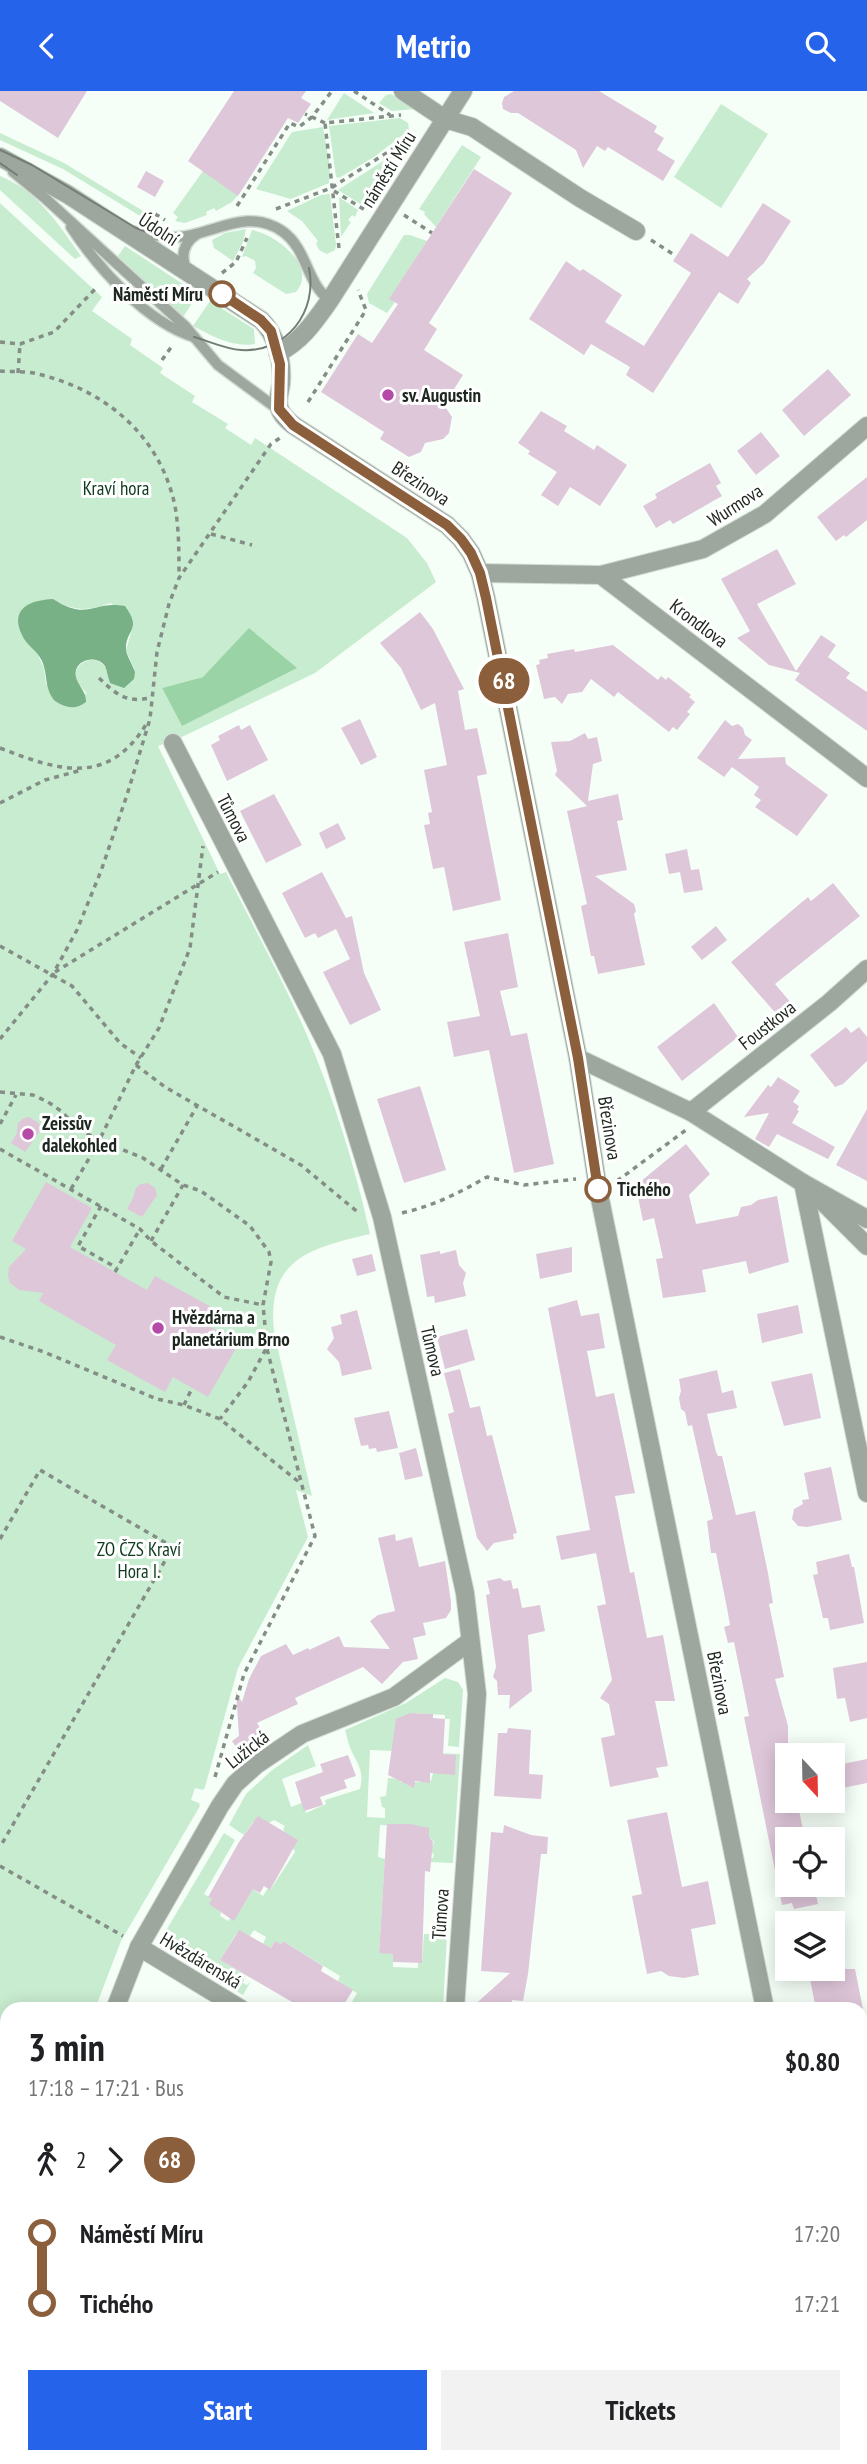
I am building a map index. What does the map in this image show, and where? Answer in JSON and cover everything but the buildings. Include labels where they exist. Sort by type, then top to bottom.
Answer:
[{"type":"street","points":[[403,91],[445,119],[472,127],[580,198],[636,231]]},
{"type":"street","name":"náměstí Míru","points":[[278,353],[298,341],[330,300],[463,91]]},
{"type":"street","name":"Údolní","points":[[0,159],[67,194],[261,320],[271,331],[278,353]]},
{"type":"street","points":[[278,353],[281,376],[279,409],[289,430]]},
{"type":"street","name":"Wurmova","points":[[601,575],[703,549],[765,514],[867,426]]},
{"type":"street","name":"Březinova","points":[[289,430],[447,525],[466,546],[480,573],[496,641],[578,1058],[598,1189],[764,2002]]},
{"type":"street","points":[[480,573],[601,575]]},
{"type":"street","name":"Krondlova","points":[[601,575],[867,778]]},
{"type":"street","name":"Tůmova","points":[[173,743],[332,1054],[382,1217],[465,1593],[477,1694],[455,2002]]},
{"type":"street","name":"Foustkova","points":[[691,1112],[829,1003],[867,969]]},
{"type":"street","points":[[578,1058],[691,1112],[803,1183],[867,1219]]},
{"type":"street","points":[[803,1183],[867,1246]]},
{"type":"street","points":[[803,1183],[867,1493]]},
{"type":"street","name":"Lužická","points":[[118,2002],[139,1947],[235,1784],[256,1765],[302,1734],[394,1697],[469,1641]]},
{"type":"street","name":"Hvězdárenská","points":[[139,1947],[229,2002]]},
{"type":"lane","points":[[0,159],[63,216],[101,268],[156,318],[194,337],[218,365],[279,409]]},
{"type":"lane","points":[[121,229],[170,237],[200,233],[240,220],[260,222],[277,228],[298,247],[320,290],[330,300]]},
{"type":"lane","points":[[188,272],[183,262],[184,250],[189,239],[200,233]]},
{"type":"path","points":[[236,207],[290,123],[299,127],[312,117],[332,91]]},
{"type":"path","points":[[354,91],[390,115]]},
{"type":"path","points":[[304,114],[325,123],[404,115]]},
{"type":"path","points":[[325,123],[340,252]]},
{"type":"path","points":[[334,191],[365,210]]},
{"type":"path","points":[[404,215],[432,233]]},
{"type":"path","points":[[636,231],[676,257]]},
{"type":"path","points":[[308,403],[366,310],[358,288],[362,283]]},
{"type":"path","points":[[0,342],[20,344],[54,332],[98,286]]},
{"type":"path","points":[[18,373],[20,344]]},
{"type":"path","points":[[0,372],[36,374],[84,390],[124,417],[144,440],[160,465],[174,505],[179,543],[179,578]]},
{"type":"path","points":[[0,1039],[53,974],[77,930],[101,871],[150,719],[150,698],[157,652],[169,604],[179,578],[271,444],[289,430]]},
{"type":"path","points":[[211,534],[252,545]]},
{"type":"path","points":[[99,678],[115,693],[134,701],[150,698]]},
{"type":"path","points":[[0,803],[45,780],[104,765],[135,743],[150,719]]},
{"type":"path","points":[[0,748],[48,765],[84,769]]},
{"type":"path","points":[[71,1189],[136,1065],[159,1028],[190,948],[203,845]]},
{"type":"path","points":[[53,974],[233,863]]},
{"type":"path","points":[[0,946],[72,986],[120,1043],[141,1058]]},
{"type":"path","points":[[136,1065],[165,1087],[301,1165],[362,1216]]},
{"type":"path","points":[[0,1092],[33,1095],[48,1102],[80,1130],[143,1158],[183,1185],[201,1191],[250,1226],[269,1252],[271,1262],[263,1305],[267,1347],[315,1536],[243,1674],[215,1779],[220,1806]]},
{"type":"path","points":[[0,1124],[16,1095]]},
{"type":"path","points":[[161,1169],[197,1106]]},
{"type":"path","points":[[617,1181],[688,1128],[691,1112]]},
{"type":"path","points":[[0,1149],[139,1229],[224,1297],[263,1305]]},
{"type":"path","points":[[382,1217],[421,1209],[453,1197],[487,1177],[524,1185],[576,1179]]},
{"type":"path","points":[[151,1241],[183,1185]]},
{"type":"path","points":[[101,1206],[78,1246],[116,1270],[139,1229]]},
{"type":"path","points":[[0,1337],[44,1352],[157,1399],[184,1405],[220,1419],[301,1483]]},
{"type":"path","points":[[220,1419],[248,1382],[267,1347]]},
{"type":"path","points":[[184,1405],[192,1388]]},
{"type":"path","points":[[0,1539],[40,1470],[173,1547],[0,1847]]},
{"type":"path","points":[[0,1866],[124,1936]]},
{"type":"green space","points":[[344,93],[374,113],[327,120]]},
{"type":"green space","points":[[391,94],[415,109],[392,111],[379,103],[386,95]]},
{"type":"green space","points":[[721,104],[768,134],[721,208],[674,177]]},
{"type":"green space","points":[[400,118],[408,123],[409,130],[374,157],[339,178],[336,177],[329,126]]},
{"type":"green space","points":[[323,127],[330,167],[329,183],[291,199],[256,189],[292,132]]},
{"type":"green space","points":[[0,133],[64,163],[153,217],[150,222],[63,169],[0,140]]},
{"type":"green space","points":[[462,145],[481,157],[436,227],[425,212],[419,209]]},
{"type":"green space","points":[[394,154],[368,194],[365,193],[362,205],[338,190]]},
{"type":"green space","points":[[203,171],[238,195],[232,202],[216,211],[214,208],[206,212],[207,215],[185,223],[175,221],[178,217],[173,213]]},
{"type":"green space","points":[[0,176],[36,199],[81,256],[75,259],[0,190]]},
{"type":"green space","points":[[330,194],[336,245],[335,250],[327,254],[319,250],[316,243],[318,241],[302,221],[287,211],[321,195]]},
{"type":"green space","points":[[339,197],[358,210],[355,217],[352,215],[348,220],[351,222],[341,237]]},
{"type":"green space","name":"Kraví hora","points":[[0,203],[102,297],[92,311],[132,339],[130,345],[163,368],[160,373],[195,396],[192,402],[228,424],[225,428],[251,445],[255,438],[407,538],[427,563],[436,582],[315,673],[158,746],[220,874],[226,872],[307,1035],[343,1133],[370,1234],[312,1252],[285,1272],[277,1287],[273,1307],[274,1332],[312,1496],[296,1490],[308,1537],[238,1668],[205,1787],[203,1790],[195,1788],[191,1800],[200,1806],[121,1941],[98,2002],[0,2002]],"holes":[[[53,599],[81,609],[111,603],[133,626],[126,650],[135,671],[110,683],[105,667],[96,660],[90,660],[80,664],[76,674],[78,682],[87,694],[46,684],[44,668],[36,651]],[[203,677],[182,726],[162,688]]]},
{"type":"green space","points":[[246,229],[243,242],[233,261],[214,248],[212,240],[225,233]]},
{"type":"green space","points":[[252,230],[273,238],[292,253],[302,273],[296,292],[286,294],[253,273],[256,268],[255,261],[246,256],[242,257]]},
{"type":"green space","points":[[404,235],[427,241],[390,299],[395,302],[387,313],[369,303],[367,294]]},
{"type":"green space","points":[[125,246],[198,294],[183,317],[118,256]]},
{"type":"green space","points":[[210,301],[254,329],[255,344],[231,343],[193,326]]},
{"type":"green space","points":[[445,1678],[458,1682],[463,1690],[459,1747],[448,1746],[450,1719],[445,1719],[445,1715],[413,1713],[397,1719],[393,1751],[370,1750],[367,1817],[385,1818],[385,1808],[382,1807],[380,1797],[386,1796],[388,1778],[400,1779],[400,1782],[430,1782],[434,1768],[431,1753],[460,1754],[453,1863],[428,1862],[428,1858],[433,1858],[434,1854],[430,1853],[434,1842],[429,1837],[429,1829],[380,1825],[378,1857],[385,1859],[379,1952],[393,1954],[393,1967],[418,1968],[418,1963],[422,1963],[424,1934],[447,1935],[443,2002],[352,2002],[357,1993],[338,1981],[340,1976],[283,1941],[281,1944],[275,1941],[271,1948],[263,1944],[266,1937],[254,1930],[250,1936],[236,1934],[220,1960],[245,1975],[243,1983],[247,1985],[251,1981],[243,1995],[158,1944],[224,1833],[235,1840],[204,1894],[212,1899],[221,1913],[220,1916],[228,1921],[230,1918],[234,1920],[253,1889],[263,1896],[268,1888],[271,1889],[295,1852],[283,1829],[285,1826],[274,1820],[269,1823],[253,1822],[244,1835],[229,1825],[246,1794],[271,1771],[308,1745],[316,1766],[282,1779],[291,1807],[302,1803],[306,1813],[326,1804],[325,1800],[360,1789],[360,1769],[345,1730],[406,1703]]},
{"type":"shaded area","points":[[53,599],[65,606],[83,610],[125,606],[133,620],[126,650],[135,672],[134,679],[124,688],[110,683],[102,663],[89,660],[81,663],[76,670],[86,702],[71,707],[55,701],[49,692],[42,661],[24,639],[18,618],[24,607],[37,601]]},
{"type":"shaded area","points":[[249,628],[297,668],[182,726],[162,688],[203,677]]},
{"type":"tram line","points":[[0,150],[32,165],[136,228],[155,235]]},
{"type":"tram line","points":[[0,163],[17,175]]},
{"type":"tram line","points":[[194,337],[241,350],[272,345],[285,337],[304,314],[311,284],[309,268]]},
{"type":"bus line","name":"68","points":[[222,294],[261,320],[271,331],[280,364],[281,386],[278,400],[282,415],[293,425],[447,525],[471,553],[480,573],[496,641],[578,1058],[598,1189]]},
{"type":"place","name":"Náměstí Míru","points":[[222,294]]},
{"type":"place","name":"sv. Augustin","points":[[388,395]]},
{"type":"place","name":"Zeissův dalekohled","points":[[28,1134]]},
{"type":"place","name":"Tichého","points":[[598,1189]]},
{"type":"place","name":"Hvězdárna a planetárium Brno","points":[[158,1328]]},
{"type":"park label","name":"ZO ČZS Kraví Hora I.","points":[[139,1560]]}]
